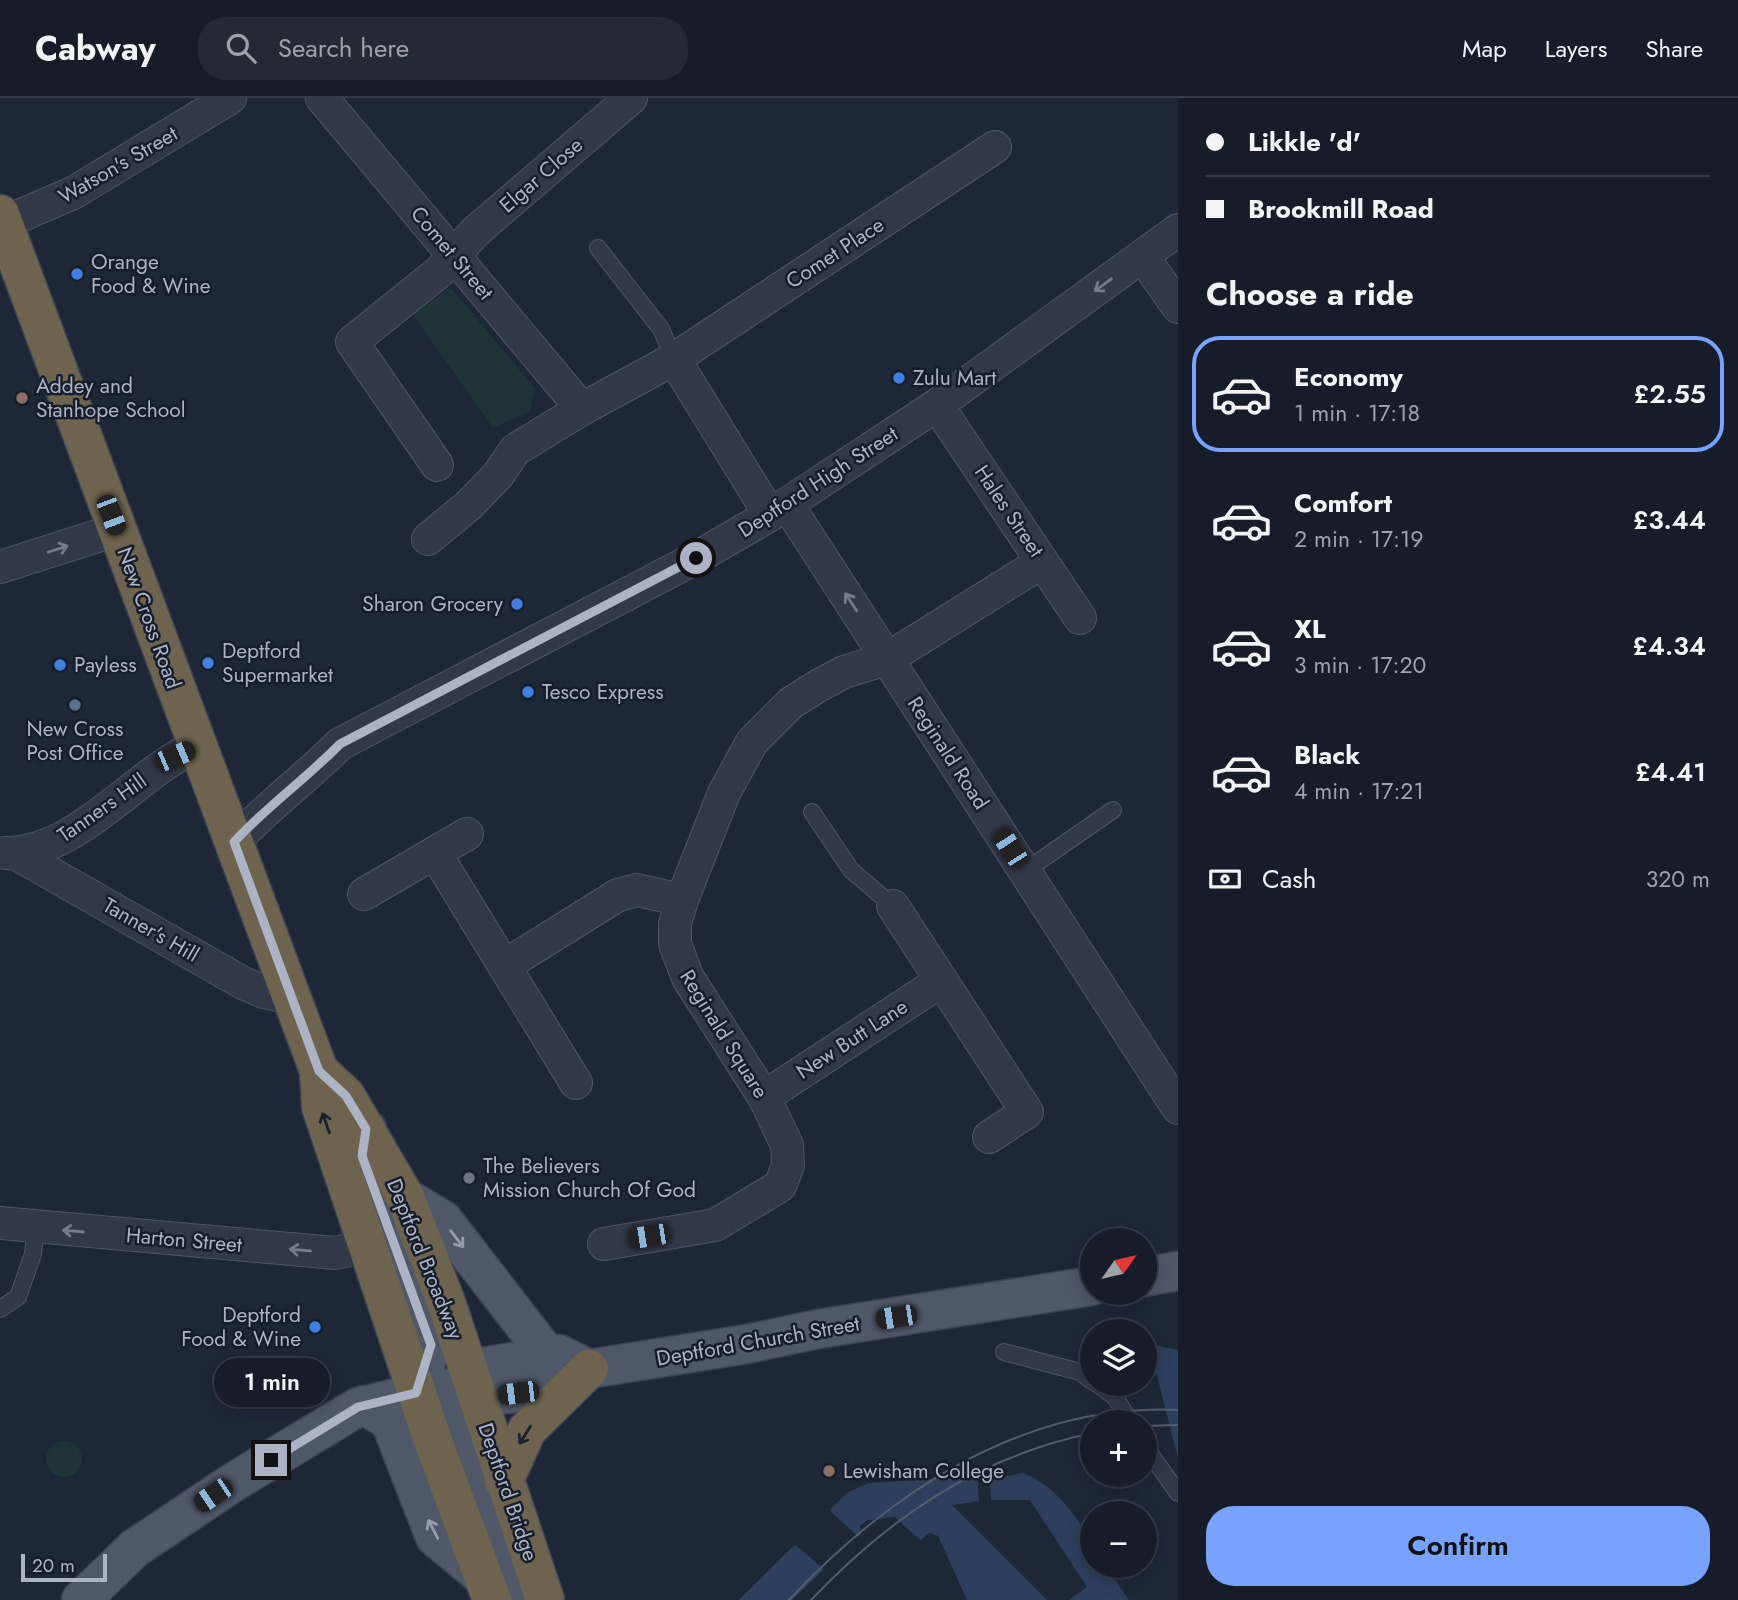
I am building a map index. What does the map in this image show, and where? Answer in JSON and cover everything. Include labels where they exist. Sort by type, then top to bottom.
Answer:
[{"type":"highway","name":"New Cross Road","points":[[2,219],[197,746]]},
{"type":"highway","name":"Deptford Broadway","points":[[197,746],[319,1071],[321,1107],[416,1393]]},
{"type":"highway","name":"Deptford Broadway","points":[[319,1071],[346,1096],[405,1197],[446,1303],[472,1385]]},
{"type":"highway","points":[[503,1481],[527,1430],[589,1369]]},
{"type":"highway","name":"Deptford Bridge","points":[[472,1385],[545,1600]]},
{"type":"highway","points":[[416,1393],[487,1588]]},
{"type":"main road","points":[[366,1129],[362,1156],[431,1345],[416,1393]]},
{"type":"main road","points":[[405,1197],[443,1220],[548,1356]]},
{"type":"main road","points":[[1157,1275],[1178,1271]]},
{"type":"main road","name":"Deptford Church Street","points":[[472,1385],[497,1395],[555,1387],[589,1369],[747,1344],[818,1329],[1080,1288]]},
{"type":"main road","points":[[514,1600],[453,1418],[472,1385],[489,1366],[559,1354],[589,1369]]},
{"type":"main road","points":[[81,1600],[136,1548],[159,1532],[232,1483],[364,1405],[416,1393],[472,1385]]},
{"type":"main road","points":[[364,1405],[390,1422],[435,1537],[487,1588]]},
{"type":"street","name":"Comet Street","points":[[322,98],[582,409]]},
{"type":"street","name":"Elgar Close","points":[[437,464],[352,342],[439,272],[475,232],[631,98]]},
{"type":"street","name":"Watson's Street","points":[[2,219],[73,193],[218,101]]},
{"type":"street","name":"Comet Place","points":[[674,359],[995,147]]},
{"type":"street","name":"Deptford High Street","points":[[234,842],[268,806],[315,769],[340,744],[696,558],[779,509],[937,405],[1178,230]]},
{"type":"street","points":[[1143,257],[1178,307]]},
{"type":"street","points":[[428,538],[470,505],[498,475],[515,450],[582,409],[674,359],[779,509]]},
{"type":"street","name":"Hales Street","points":[[937,405],[1080,618]]},
{"type":"street","name":"Reginald Road","points":[[779,509],[887,659],[1178,1108]]},
{"type":"street","points":[[0,567],[116,530]]},
{"type":"street","name":"Reginald Square","points":[[604,1244],[715,1225],[780,1186],[788,1165],[787,1145],[764,1097],[680,962],[675,924],[724,793],[752,742],[792,703],[818,686],[844,672],[887,659],[1042,562]]},
{"type":"street","name":"Tanners Hill","points":[[7,853],[50,845],[175,756],[197,746]]},
{"type":"street","points":[[364,894],[467,834]]},
{"type":"street","name":"Tanner's Hill","points":[[7,853],[243,983],[264,992],[291,998]]},
{"type":"street","points":[[435,853],[576,1083]]},
{"type":"street","points":[[504,966],[618,895],[637,890],[682,900]]},
{"type":"street","points":[[893,906],[1027,1112],[989,1137]]},
{"type":"street","name":"New Butt Lane","points":[[764,1097],[941,981]]},
{"type":"street","name":"Harton Street","points":[[0,1223],[335,1253],[367,1246]]},
{"type":"lane","points":[[598,248],[660,329],[674,359]]},
{"type":"lane","points":[[1025,871],[1114,810]]},
{"type":"lane","points":[[812,812],[850,870],[893,906]]},
{"type":"lane","points":[[0,1309],[18,1297],[33,1254],[36,1228]]},
{"type":"lane","points":[[1004,1352],[1080,1372]]},
{"type":"lane","points":[[1157,1463],[1178,1493]]},
{"type":"green space","points":[[448,289],[452,289],[535,388],[530,411],[493,428],[413,315]]},
{"type":"green space","points":[[64,1441],[77,1446],[82,1459],[77,1472],[64,1477],[51,1472],[46,1459],[51,1446]]},
{"type":"water","points":[[1157,1346],[1178,1350],[1178,1458],[1157,1375]]},
{"type":"water","points":[[1022,1473],[1033,1477],[1063,1501],[1080,1524],[1080,1576],[1030,1500],[991,1500],[990,1480]]},
{"type":"water","points":[[977,1476],[979,1501],[952,1505],[1047,1600],[967,1600],[938,1536],[930,1533],[920,1540],[895,1517],[868,1520],[860,1526],[861,1534],[792,1600],[739,1600],[848,1492],[869,1483]]},
{"type":"water","points":[[1081,1578],[1114,1578],[1129,1600],[1069,1600],[1087,1587]]},
{"type":"pier","points":[[828,1509],[861,1539],[825,1571],[795,1544]]},
{"type":"tram line","points":[[789,1600],[871,1524],[916,1491],[964,1462],[1014,1439],[1066,1422],[1121,1412],[1178,1410]]},
{"type":"tram line","points":[[1157,1426],[1178,1425]]},
{"type":"tram line","points":[[811,1600],[872,1542],[938,1494],[1011,1458],[1080,1436]]},
{"type":"place","name":"Orange Food & Wine","points":[[77,274]]},
{"type":"place","name":"Zulu Mart","points":[[899,378]]},
{"type":"place","name":"Addey and Stanhope School","points":[[22,398]]},
{"type":"place","name":"Sharon Grocery","points":[[517,604]]},
{"type":"place","name":"Deptford Supermarket","points":[[208,663]]},
{"type":"place","name":"Payless","points":[[60,665]]},
{"type":"place","name":"Tesco Express","points":[[528,692]]},
{"type":"place","name":"New Cross Post Office","points":[[75,705]]},
{"type":"place","name":"The Believers Mission Church Of God","points":[[469,1178]]},
{"type":"place","name":"Deptford Food & Wine","points":[[315,1327]]},
{"type":"place","name":"Lewisham College","points":[[829,1471]]},
{"type":"route","points":[[271,1460],[358,1407],[416,1393],[431,1345],[409,1277],[362,1156],[366,1129],[346,1096],[319,1071],[234,842],[268,806],[315,769],[340,744],[696,558]]}]
